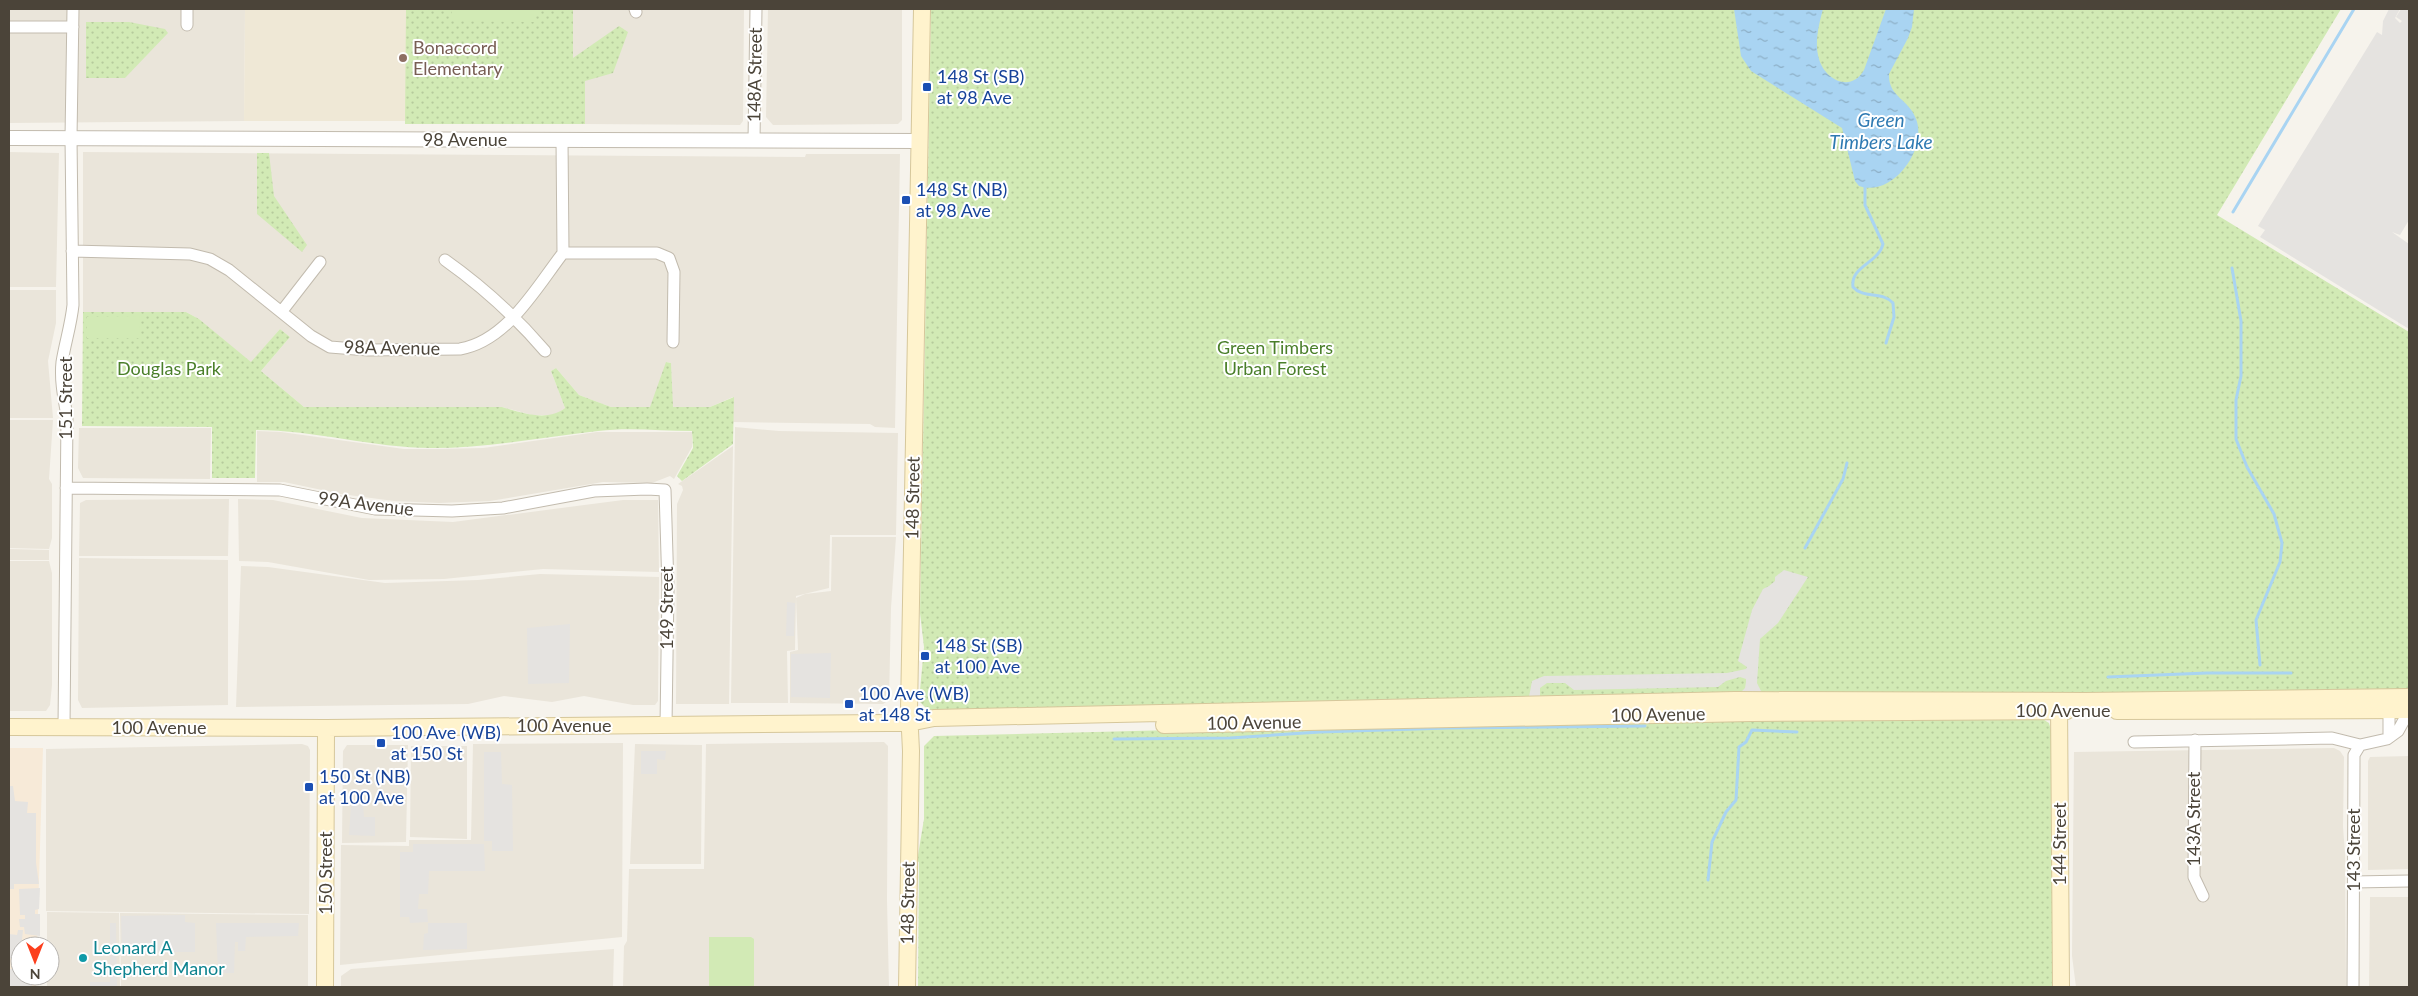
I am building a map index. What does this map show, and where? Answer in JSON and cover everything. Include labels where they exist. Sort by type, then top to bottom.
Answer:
[{"type":"main road","name":"148 Street","points":[[907,987],[911,754],[909,723],[922,9]]},
{"type":"main road","name":"100 Avenue","points":[[2059,706],[2389,710],[2408,704]]},
{"type":"main road","name":"100 Avenue","points":[[9,727],[326,728],[909,723],[934,729],[2059,706],[2408,704]]},
{"type":"main road","name":"144 Street","points":[[2059,706],[2061,987]]},
{"type":"main road","name":"150 Street","points":[[325,987],[326,728]]},
{"type":"street","name":"151 Street","points":[[64,727],[67,416],[63,394],[62,365],[71,325],[73,9]]},
{"type":"street","points":[[187,9],[187,25]]},
{"type":"street","name":"148A Street","points":[[754,140],[756,9]]},
{"type":"street","points":[[9,27],[73,27]]},
{"type":"street","name":"98 Avenue","points":[[9,138],[920,141]]},
{"type":"street","points":[[562,140],[563,253],[657,253],[664,254],[669,258],[674,272],[673,342]]},
{"type":"street","name":"98A Avenue","points":[[72,251],[177,253],[210,260],[229,270],[311,336],[330,347],[368,350],[460,349],[473,347],[486,340],[514,316],[563,253]]},
{"type":"street","points":[[445,260],[475,281],[514,316],[545,351]]},
{"type":"street","points":[[282,312],[320,262]]},
{"type":"street","name":"99A Avenue","points":[[66,488],[280,490],[375,509],[452,511],[503,508],[594,491],[647,488],[665,490]]},
{"type":"street","name":"149 Street","points":[[665,490],[668,588],[666,725]]},
{"type":"street","points":[[2134,742],[2332,738],[2360,745],[2374,743],[2398,731],[2408,704]]},
{"type":"street","points":[[2389,710],[2389,737]]},
{"type":"street","name":"143A Street","points":[[2195,740],[2194,877],[2203,896]]},
{"type":"street","name":"143 Street","points":[[2353,987],[2354,755],[2360,745]]},
{"type":"street","points":[[2354,882],[2409,881]]},
{"type":"shaded area","points":[[9,9],[245,9],[244,121],[9,123]]},
{"type":"shaded area","name":"Bonaccord Elementary","points":[[245,9],[562,9],[562,121],[244,121]]},
{"type":"shaded area","points":[[573,9],[744,9],[743,121],[740,125],[585,124],[585,81],[573,58]]},
{"type":"shaded area","points":[[768,9],[902,9],[902,120],[898,124],[773,125],[766,117]]},
{"type":"shaded area","points":[[2389,9],[2400,9],[2395,18],[2400,23],[2402,21],[2396,17],[2401,9],[2409,9],[2409,220],[2400,235],[2392,232],[2409,244],[2409,329],[2260,237],[2265,230],[2258,226],[2377,32],[2382,35],[2383,21]]},
{"type":"shaded area","points":[[9,152],[59,153],[56,287],[9,287]]},
{"type":"shaded area","points":[[83,152],[805,157],[806,154],[900,154],[895,428],[875,427],[870,424],[733,422],[733,397],[710,407],[672,407],[671,363],[667,362],[651,407],[611,407],[579,395],[556,368],[551,371],[565,408],[556,415],[532,415],[502,407],[304,407],[261,371],[290,337],[280,329],[251,363],[199,319],[186,312],[83,312]]},
{"type":"shaded area","points":[[9,290],[56,290],[56,323],[48,361],[53,418],[9,418]]},
{"type":"shaded area","points":[[9,420],[53,420],[49,479],[52,484],[52,538],[49,549],[9,548]]},
{"type":"shaded area","points":[[735,427],[779,431],[898,433],[896,535],[830,535],[829,588],[796,596],[795,650],[787,651],[788,703],[731,703]]},
{"type":"shaded area","points":[[79,428],[211,428],[210,479],[83,478],[78,468]]},
{"type":"shaded area","points":[[257,431],[281,432],[404,449],[483,448],[597,432],[692,432],[692,447],[674,479],[670,476],[652,483],[603,482],[490,501],[439,503],[394,501],[341,494],[284,482],[257,482]]},
{"type":"shaded area","points":[[733,446],[729,704],[676,704],[677,504],[683,490],[682,486],[678,484]]},
{"type":"shaded area","points":[[229,499],[228,556],[79,556],[80,503],[86,500]]},
{"type":"shaded area","points":[[238,499],[273,500],[362,518],[453,522],[623,500],[658,500],[659,572],[543,569],[444,579],[369,580],[268,562],[239,561]]},
{"type":"shaded area","points":[[832,537],[896,537],[891,608],[889,700],[883,704],[790,703],[790,652],[798,650],[796,598],[805,594],[831,591]]},
{"type":"shaded area","points":[[9,549],[49,550],[49,560],[9,560]]},
{"type":"shaded area","points":[[79,558],[228,560],[228,705],[82,708],[78,700]]},
{"type":"shaded area","points":[[9,561],[49,561],[52,573],[52,685],[50,705],[46,711],[9,711]]},
{"type":"shaded area","points":[[241,566],[268,567],[385,583],[478,580],[540,574],[659,577],[658,701],[655,705],[633,705],[584,696],[552,702],[504,696],[468,704],[236,707]]},
{"type":"shaded area","points":[[1784,570],[1808,577],[1778,623],[1760,639],[1757,683],[1762,693],[1738,695],[1745,688],[1746,682],[1746,679],[1740,677],[1726,681],[1718,687],[1574,690],[1565,683],[1547,683],[1540,688],[1540,696],[1529,697],[1532,681],[1544,676],[1727,673],[1746,669],[1747,667],[1738,661],[1752,610],[1763,589],[1775,581],[1775,577]]},
{"type":"shaded area","points":[[787,602],[795,603],[794,636],[786,636]]},
{"type":"shaded area","points":[[570,624],[569,683],[528,684],[527,628]]},
{"type":"shaded area","points":[[831,653],[830,698],[791,697],[791,654]]},
{"type":"shaded area","points":[[884,742],[888,746],[887,900],[889,987],[623,987],[624,946],[627,941],[629,869],[704,869],[706,744]]},
{"type":"shaded area","points":[[623,743],[622,937],[340,965],[341,845],[409,846],[409,840],[471,840],[473,744]]},
{"type":"shaded area","points":[[302,744],[308,746],[310,750],[309,914],[46,911],[46,749]]},
{"type":"shaded area","points":[[635,744],[702,745],[701,864],[630,864]]},
{"type":"shaded area","points":[[347,745],[408,745],[406,842],[342,843],[343,751]]},
{"type":"shaded area","points":[[411,746],[467,746],[467,839],[410,837]]},
{"type":"shaded area","points":[[9,748],[43,748],[37,936],[10,936],[10,986],[36,987],[9,987]]},
{"type":"shaded area","points":[[2334,748],[2340,751],[2344,757],[2343,827],[2345,853],[2346,987],[2076,987],[2072,956],[2074,752]]},
{"type":"shaded area","points":[[641,751],[666,751],[665,760],[657,759],[657,774],[641,774]]},
{"type":"shaded area","points":[[484,752],[501,752],[502,784],[512,785],[513,851],[492,851],[492,841],[484,841]]},
{"type":"shaded area","points":[[2409,756],[2409,869],[2368,870],[2368,761],[2370,757]]},
{"type":"shaded area","points":[[9,786],[13,786],[15,801],[28,802],[27,813],[36,813],[36,863],[39,884],[14,884],[14,889],[9,889]]},
{"type":"shaded area","points":[[363,804],[364,817],[375,817],[375,836],[349,835],[351,805]]},
{"type":"shaded area","points":[[413,844],[484,844],[485,871],[429,871],[428,894],[419,894],[418,909],[427,909],[428,922],[410,923],[409,917],[400,917],[400,852],[413,852]]},
{"type":"shaded area","points":[[40,888],[39,909],[35,910],[35,914],[40,914],[40,936],[25,934],[24,927],[20,927],[19,919],[25,919],[25,915],[20,915],[19,889]]},
{"type":"shaded area","points":[[2370,897],[2409,897],[2409,987],[2369,987]]},
{"type":"shaded area","points":[[47,912],[119,913],[120,987],[47,987],[60,986],[60,936],[47,936]]},
{"type":"shaded area","points":[[120,913],[308,915],[308,987],[121,987]]},
{"type":"shaded area","points":[[185,915],[185,922],[195,923],[195,952],[122,952],[121,916]]},
{"type":"shaded area","points":[[110,923],[116,923],[117,987],[90,987],[90,982],[110,982]]},
{"type":"shaded area","points":[[216,923],[299,923],[298,936],[246,937],[245,951],[238,951],[238,942],[235,942],[234,973],[218,973]]},
{"type":"shaded area","points":[[428,923],[467,923],[467,949],[423,950],[424,934],[428,933]]},
{"type":"shaded area","points":[[18,930],[23,930],[22,936],[10,936],[9,958],[9,934],[17,935]]},
{"type":"shaded area","points":[[614,949],[613,987],[341,987],[341,976],[351,969]]},
{"type":"shaded area","points":[[9,969],[10,986],[32,987],[9,987]]},
{"type":"green space","points":[[406,9],[573,9],[573,58],[619,26],[628,32],[613,73],[585,81],[585,124],[405,124]]},
{"type":"green space","points":[[452,9],[534,9],[534,22],[452,21]]},
{"type":"green space","name":"Green Timbers Urban Forest","points":[[931,9],[2341,9],[2217,215],[2409,332],[2409,691],[928,710],[919,701],[924,647],[920,613]]},
{"type":"green space","points":[[86,22],[129,22],[165,29],[168,33],[125,78],[86,78]]},
{"type":"green space","points":[[257,153],[269,153],[274,196],[307,245],[302,252],[257,214]]},
{"type":"green space","name":"Douglas Park","points":[[83,312],[186,312],[199,319],[251,362],[280,329],[290,337],[261,371],[304,407],[502,407],[535,415],[551,415],[565,408],[551,371],[556,368],[579,395],[611,407],[650,407],[666,362],[671,363],[673,407],[710,407],[734,397],[733,444],[682,481],[677,476],[693,448],[692,431],[610,430],[495,444],[432,448],[256,430],[255,478],[212,478],[212,427],[82,426]]},
{"type":"green space","points":[[139,316],[140,338],[87,338],[87,317]]},
{"type":"green space","points":[[2041,718],[2049,723],[2051,730],[2055,987],[918,987],[919,862],[917,861],[924,819],[924,746],[934,736],[1579,720]]},
{"type":"green space","points":[[709,937],[751,937],[754,939],[754,987],[709,987]]},
{"type":"water","name":"Green Timbers Lake","points":[[1734,9],[1823,9],[1817,40],[1819,59],[1832,78],[1846,82],[1859,77],[1864,70],[1886,9],[1914,9],[1912,27],[1908,38],[1889,74],[1895,93],[1909,107],[1916,119],[1918,131],[1917,144],[1912,157],[1895,178],[1884,185],[1871,188],[1859,186],[1855,181],[1842,128],[1751,71],[1741,56]]},
{"type":"waterway","points":[[2233,212],[2354,9]]},
{"type":"waterway","points":[[1865,187],[1865,205],[1883,244],[1876,256],[1856,274],[1853,280],[1853,287],[1857,291],[1884,297],[1893,303],[1894,317],[1886,343]]},
{"type":"waterway","points":[[2232,268],[2241,321],[2241,376],[2236,400],[2236,439],[2247,467],[2274,514],[2282,543],[2280,562],[2256,620],[2260,665]]},
{"type":"waterway","points":[[1805,548],[1843,479],[1847,463]]},
{"type":"waterway","points":[[2108,677],[2207,673],[2291,673]]},
{"type":"waterway","points":[[1114,739],[1230,738],[1320,732],[1448,728],[1645,726]]},
{"type":"waterway","points":[[1708,880],[1712,842],[1726,812],[1736,800],[1739,747],[1746,742],[1752,730],[1797,732]]},
{"type":"place","name":"Bonaccord Elementary","points":[[403,58]]},
{"type":"place","name":"148 St (SB) at 98 Ave","points":[[927,87]]},
{"type":"place","name":"148 St (NB) at 98 Ave","points":[[906,200]]},
{"type":"place","name":"148 St (SB) at 100 Ave","points":[[925,656]]},
{"type":"place","name":"100 Ave (WB) at 148 St","points":[[849,704]]},
{"type":"place","name":"100 Ave (WB) at 150 St","points":[[381,743]]},
{"type":"place","name":"150 St (NB) at 100 Ave","points":[[309,787]]},
{"type":"place","name":"Leonard A Shepherd Manor","points":[[83,958]]}]
